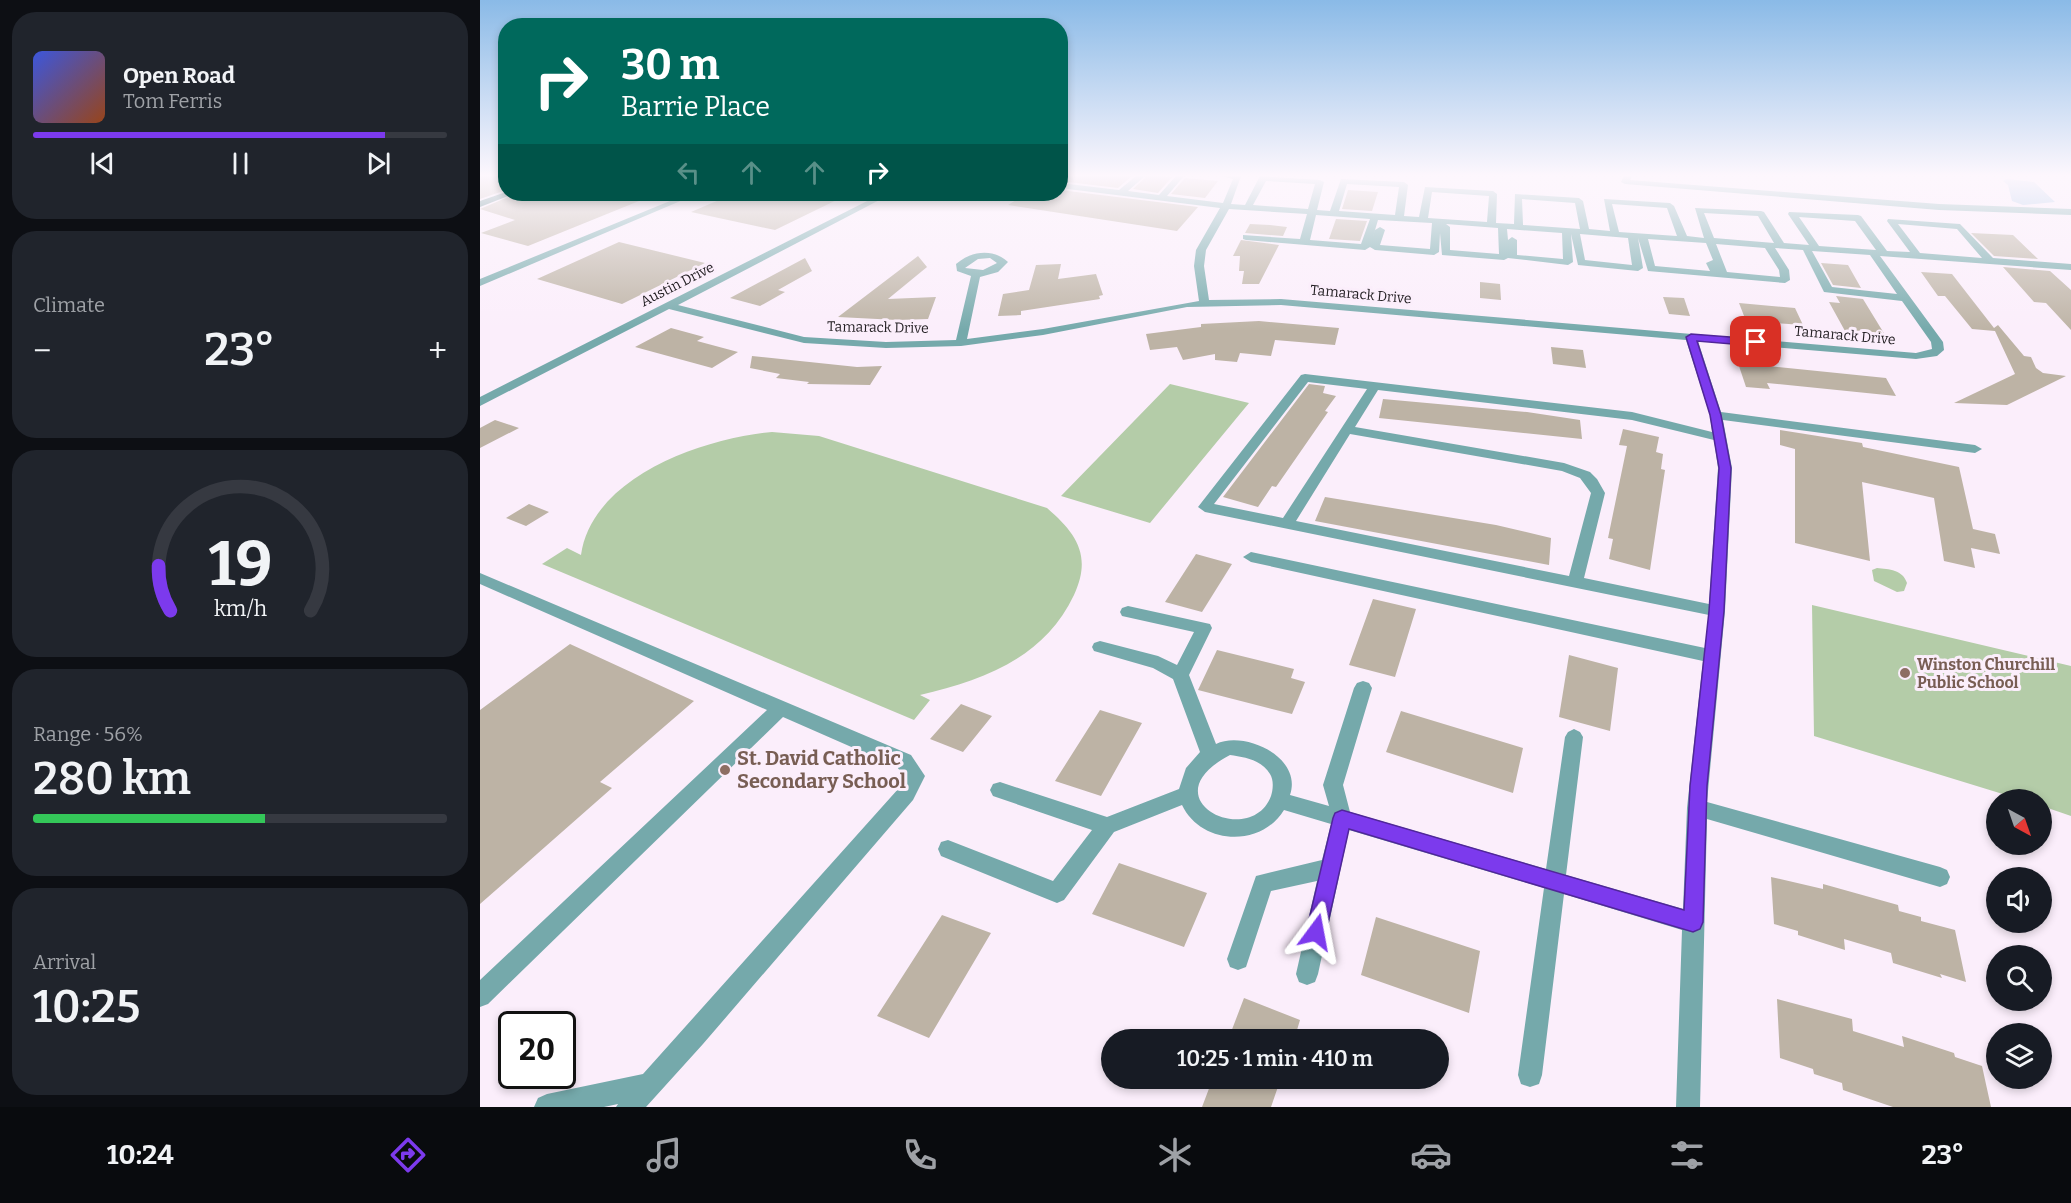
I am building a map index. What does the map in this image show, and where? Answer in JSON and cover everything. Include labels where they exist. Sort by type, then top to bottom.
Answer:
[{"type":"street","points":[[480,283],[612,228]]},
{"type":"street","name":"Austin Drive","points":[[480,402],[821,228]]},
{"type":"street","points":[[1204,302],[1198,266],[1201,250],[1214,228]]},
{"type":"street","points":[[1304,243],[1308,228]]},
{"type":"street","points":[[1246,237],[1365,247],[1374,228]]},
{"type":"street","points":[[1379,228],[1376,248],[1434,252],[1440,228]]},
{"type":"street","points":[[1443,228],[1445,253],[1503,257],[1510,228]]},
{"type":"street","points":[[1511,228],[1512,257],[1568,262],[1576,230]]},
{"type":"street","points":[[1546,228],[2071,267]]},
{"type":"street","points":[[1614,228],[1615,233]]},
{"type":"street","points":[[1679,228],[1683,239]]},
{"type":"street","points":[[1637,235],[1651,269],[1716,275],[1702,228]]},
{"type":"street","points":[[1770,228],[1781,246]]},
{"type":"street","name":"Tamarack Drive","points":[[1799,228],[1811,249]]},
{"type":"street","name":"Tamarack Drive","points":[[669,306],[804,340],[886,345],[961,343],[1043,332],[1204,302],[1281,302],[1916,356],[1933,354],[1938,350],[1937,342],[1906,298],[1863,228]]},
{"type":"street","points":[[1895,228],[1918,256]]},
{"type":"street","points":[[1961,228],[1990,261]]},
{"type":"street","points":[[1576,230],[1581,263],[1638,268],[1637,235]]},
{"type":"street","points":[[1705,241],[1723,275],[1785,280],[1784,270],[1768,245]]},
{"type":"street","points":[[1811,249],[1828,290],[1906,298]]},
{"type":"street","points":[[961,343],[976,274]]},
{"type":"street","points":[[1688,1107],[1697,808],[1717,611],[1725,468],[1716,415],[1691,337]]},
{"type":"street","points":[[1717,611],[1205,507],[1305,378],[1632,416],[1721,438]]},
{"type":"street","points":[[1286,525],[1375,386]]},
{"type":"street","points":[[1716,415],[1975,448]]},
{"type":"street","points":[[1347,430],[1564,466],[1583,473],[1593,480],[1598,493],[1575,583]]},
{"type":"street","points":[[1251,557],[1712,656]]},
{"type":"street","points":[[480,578],[904,761],[915,776],[906,794],[652,1084],[629,1107]]},
{"type":"street","points":[[1128,612],[1204,628],[1180,675]]},
{"type":"street","points":[[1100,647],[1158,663],[1180,675],[1210,754]]},
{"type":"street","points":[[1307,974],[1342,818],[1333,785],[1363,688]]},
{"type":"street","points":[[480,996],[781,708]]},
{"type":"street","points":[[1530,1075],[1574,737]]},
{"type":"street","points":[[1228,747],[1248,748],[1262,753],[1279,772],[1282,786],[1274,810],[1262,821],[1238,829],[1221,828],[1206,821],[1193,808],[1188,794],[1190,776],[1198,764],[1210,754],[1228,747]]},
{"type":"street","points":[[1000,790],[1107,826]]},
{"type":"street","points":[[948,849],[1057,893],[1107,826],[1188,794]]},
{"type":"street","points":[[1279,800],[1693,922]]},
{"type":"street","points":[[1697,808],[1941,877]]},
{"type":"street","points":[[1238,960],[1263,883],[1331,868]]},
{"type":"street","points":[[547,1107],[652,1084]]},
{"type":"green space","points":[[1170,384],[1249,403],[1150,523],[1061,496]]},
{"type":"green space","points":[[772,432],[819,436],[1047,508],[1066,527],[1078,547],[1082,569],[1074,595],[1061,617],[1046,635],[1010,663],[967,682],[920,695],[930,700],[914,720],[542,564],[567,548],[581,555],[590,527],[606,503],[629,483],[655,466],[715,443]]},
{"type":"green space","points":[[1877,568],[1891,570],[1902,575],[1907,583],[1904,591],[1897,592],[1874,581],[1872,570]]},
{"type":"green space","points":[[1812,605],[2071,666],[2071,816],[2052,809],[2052,789],[1986,789],[1814,736]]},
{"type":"building","points":[[495,228],[573,228],[528,246],[481,233]]},
{"type":"building","points":[[1155,228],[1180,228],[1177,231]]},
{"type":"building","points":[[1248,228],[1287,228],[1283,236],[1245,233]]},
{"type":"building","points":[[1333,228],[1365,228],[1360,241],[1329,239]]},
{"type":"building","points":[[1971,233],[2013,235],[2038,259],[1994,256]]},
{"type":"building","points":[[1241,240],[1279,245],[1259,284],[1242,284],[1244,271],[1239,271],[1240,256],[1233,256]]},
{"type":"building","points":[[619,242],[705,263],[622,304],[537,279]]},
{"type":"building","points":[[918,256],[927,267],[888,299],[936,297],[928,319],[838,317]]},
{"type":"building","points":[[805,258],[812,271],[778,290],[785,292],[760,306],[730,298]]},
{"type":"building","points":[[1821,263],[1848,265],[1861,288],[1833,285]]},
{"type":"building","points":[[1061,264],[1058,279],[1096,274],[1103,295],[1099,296],[1100,299],[1021,311],[1021,315],[998,316],[1003,294],[1029,290],[1036,265]]},
{"type":"building","points":[[2003,267],[2050,271],[2071,290],[2071,330],[2046,303],[2034,302]]},
{"type":"building","points":[[1921,272],[1952,274],[1994,328],[1998,325],[2024,356],[2031,357],[2036,368],[2043,373],[2066,376],[2007,405],[1954,403],[2015,374],[1995,331],[1972,329],[1945,296],[1938,296]]},
{"type":"building","points":[[1480,282],[1500,284],[1501,300],[1480,298]]},
{"type":"building","points":[[1836,296],[1863,299],[1885,335],[1845,331],[1829,302],[1840,303]]},
{"type":"building","points":[[1663,297],[1684,298],[1690,316],[1669,314]]},
{"type":"building","points":[[1739,303],[1795,308],[1803,325],[1746,321]]},
{"type":"building","points":[[1259,321],[1339,328],[1335,345],[1275,340],[1271,356],[1240,353],[1237,362],[1215,360],[1215,354],[1183,360],[1177,347],[1150,350],[1146,334],[1201,327],[1201,324]]},
{"type":"building","points":[[671,328],[704,337],[697,341],[738,352],[712,368],[635,347]]},
{"type":"building","points":[[1551,347],[1583,350],[1586,368],[1553,364]]},
{"type":"building","points":[[752,356],[857,367],[882,366],[870,385],[807,384],[809,382],[776,378],[780,374],[750,368]]},
{"type":"building","points":[[1738,363],[1886,378],[1896,396],[1767,383],[1770,389],[1746,387]]},
{"type":"building","points":[[1309,384],[1325,386],[1323,393],[1336,396],[1325,411],[1328,412],[1276,487],[1272,486],[1258,507],[1223,497]]},
{"type":"building","points":[[1383,399],[1527,412],[1580,420],[1582,439],[1379,418]]},
{"type":"building","points":[[495,420],[519,428],[480,448],[480,428]]},
{"type":"building","points":[[1623,429],[1659,437],[1656,452],[1663,454],[1661,469],[1665,470],[1650,570],[1609,559],[1613,539],[1608,538],[1627,446],[1619,445]]},
{"type":"building","points":[[1780,430],[1862,443],[1863,447],[1959,467],[1973,529],[1995,534],[2000,554],[1971,548],[1975,568],[1944,561],[1934,498],[1862,482],[1870,561],[1795,543],[1795,449],[1780,445]]},
{"type":"building","points":[[1325,497],[1496,525],[1551,538],[1549,565],[1315,521]]},
{"type":"building","points":[[529,504],[549,512],[526,526],[506,518]]},
{"type":"building","points":[[1196,554],[1232,564],[1202,612],[1165,602]]},
{"type":"building","points":[[1373,599],[1416,609],[1395,677],[1349,665]]},
{"type":"building","points":[[570,644],[694,701],[600,782],[612,788],[480,904],[480,710]]},
{"type":"building","points":[[1217,650],[1294,669],[1291,678],[1305,682],[1292,714],[1198,690]]},
{"type":"building","points":[[1569,655],[1618,668],[1610,731],[1559,717]]},
{"type":"building","points":[[961,704],[992,716],[963,752],[930,739]]},
{"type":"building","points":[[1100,710],[1142,723],[1101,796],[1055,781]]},
{"type":"building","points":[[1401,711],[1523,748],[1513,793],[1386,752]]},
{"type":"building","points":[[1119,863],[1207,893],[1184,947],[1092,914]]},
{"type":"building","points":[[1771,877],[1823,889],[1823,884],[1898,905],[1899,911],[1921,917],[1921,921],[1955,930],[1966,982],[1940,974],[1942,978],[1893,963],[1891,953],[1844,939],[1845,950],[1798,935],[1798,931],[1774,924]]},
{"type":"building","points":[[942,915],[991,933],[929,1038],[877,1016]]},
{"type":"building","points":[[1376,917],[1480,951],[1469,1013],[1361,975]]},
{"type":"building","points":[[1244,998],[1300,1020],[1297,1029],[1232,1029]]},
{"type":"building","points":[[1777,999],[1852,1019],[1853,1031],[1904,1047],[1902,1036],[1954,1053],[1955,1057],[1982,1066],[1991,1107],[1893,1107],[1843,1090],[1842,1083],[1814,1074],[1813,1069],[1780,1058]]},
{"type":"building","points":[[1209,1089],[1277,1089],[1271,1107],[1202,1107]]},
{"type":"place","name":"Winston Churchill Public School","points":[[1905,673]]},
{"type":"place","name":"St. David Catholic Secondary School","points":[[725,770]]},
{"type":"route","points":[[1316,932],[1342,818],[1693,922],[1696,894],[1698,786],[1717,611],[1725,468],[1716,415],[1691,337],[1756,342]]}]
